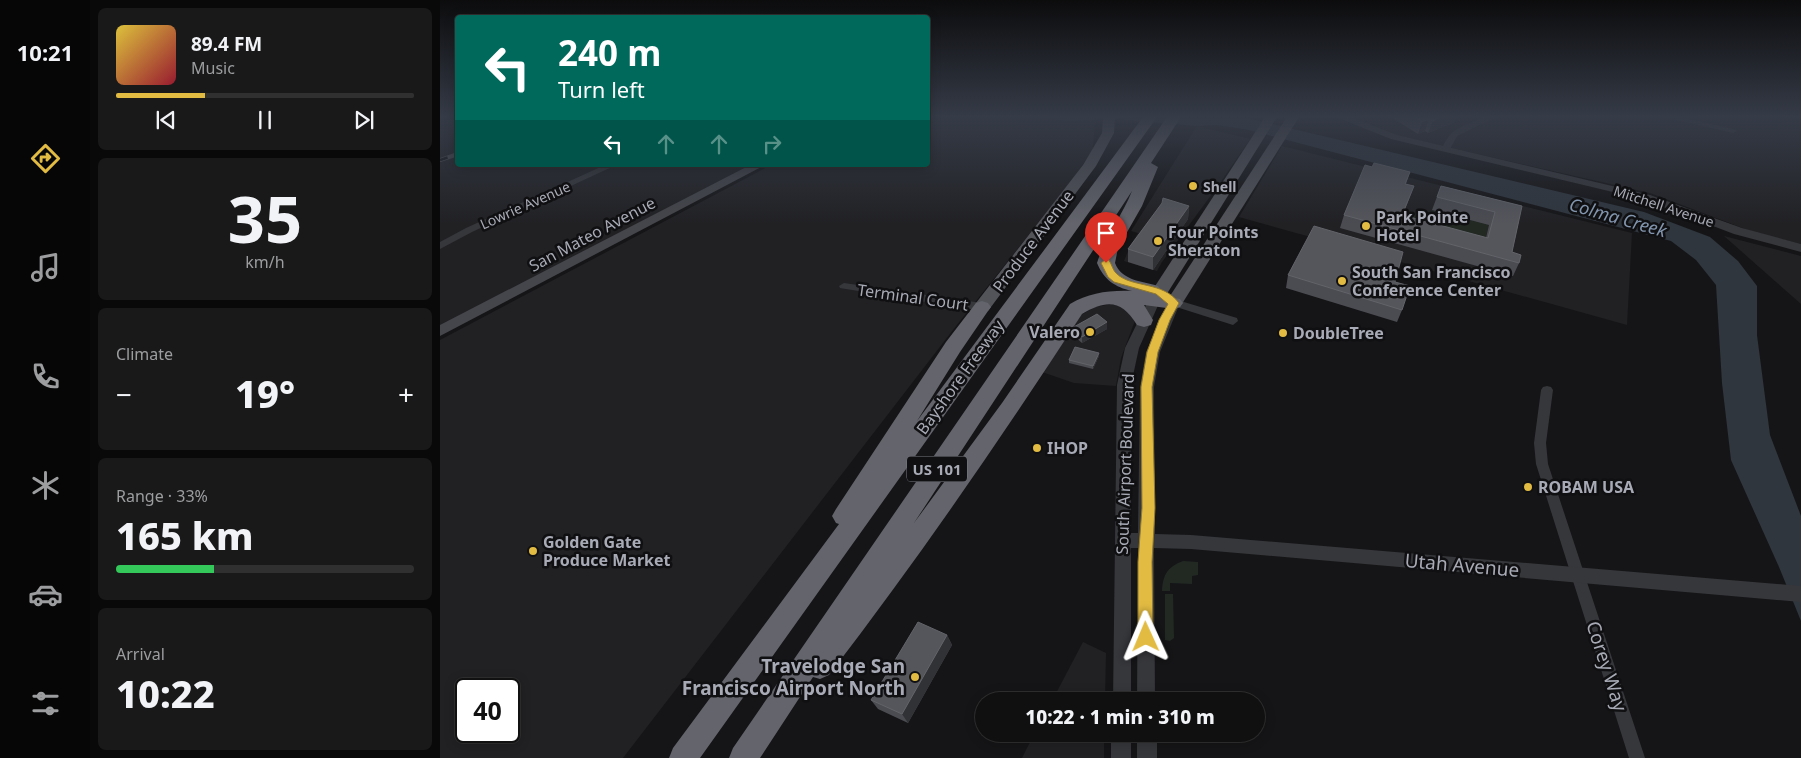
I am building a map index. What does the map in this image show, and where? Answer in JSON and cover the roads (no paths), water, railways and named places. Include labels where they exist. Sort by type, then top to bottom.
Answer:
[{"type":"highway","name":"Bayshore Freeway","points":[[682,758],[1125,152]]},
{"type":"highway","name":"Bayshore Freeway","points":[[744,758],[1151,152]]},
{"type":"highway","points":[[1157,152],[1139,194],[1110,248],[1106,263],[1111,275],[1118,280],[1174,303]]},
{"type":"highway","points":[[744,758],[888,579],[1009,409],[1076,309],[1092,300],[1157,296]]},
{"type":"highway","points":[[1118,297],[1137,309],[1144,320]]},
{"type":"highway","points":[[766,643],[851,504],[953,347],[982,307]]},
{"type":"main road","name":"Produce Avenue","points":[[982,307],[1082,176],[1097,152]]},
{"type":"main road","name":"South Airport Boulevard","points":[[1157,296],[1248,152]]},
{"type":"main road","name":"South Airport Boulevard","points":[[1174,303],[1270,152]]},
{"type":"main road","name":"San Mateo Avenue","points":[[440,331],[755,167]]},
{"type":"street","name":"Mitchell Avenue","points":[[1460,152],[1646,197],[1744,234],[1801,248]]},
{"type":"street","name":"Lowrie Avenue","points":[[440,246],[469,230],[608,167]]},
{"type":"street","name":"Terminal Court","points":[[844,286],[982,307]]},
{"type":"street","name":"South Airport Boulevard","points":[[1122,692],[1124,385],[1132,348],[1157,296]]},
{"type":"street","name":"South Airport Boulevard","points":[[1146,692],[1147,387],[1149,370],[1158,335],[1174,303]]},
{"type":"street","points":[[1174,303],[1233,321]]},
{"type":"street","name":"Corey Way","points":[[1547,390],[1541,432],[1541,456],[1637,758]]},
{"type":"street","name":"Utah Avenue","points":[[1122,540],[1191,542],[1801,594]]},
{"type":"street","points":[[1121,742],[1121,758]]},
{"type":"street","points":[[1147,742],[1147,758]]},
{"type":"water","name":"Colma Creek","points":[[1334,152],[1392,152],[1644,212],[1710,237],[1738,261],[1757,286],[1757,335],[1770,435],[1801,516],[1801,621],[1731,460],[1722,383],[1716,285],[1696,260],[1671,241]]},
{"type":"railway","points":[[440,160],[455,155]]},
{"type":"place","name":"Shell","points":[[1193,186]]},
{"type":"place","name":"Park Pointe Hotel","points":[[1366,226]]},
{"type":"place","name":"Four Points Sheraton","points":[[1158,241]]},
{"type":"place","name":"South San Francisco Conference Center","points":[[1342,281]]},
{"type":"place","name":"Valero","points":[[1090,332]]},
{"type":"place","name":"DoubleTree","points":[[1283,333]]},
{"type":"place","name":"IHOP","points":[[1037,448]]},
{"type":"place","name":"ROBAM USA","points":[[1528,487]]},
{"type":"place","name":"Golden Gate Produce Market","points":[[533,551]]},
{"type":"place","name":"Travelodge San Francisco Airport North","points":[[915,677]]}]
